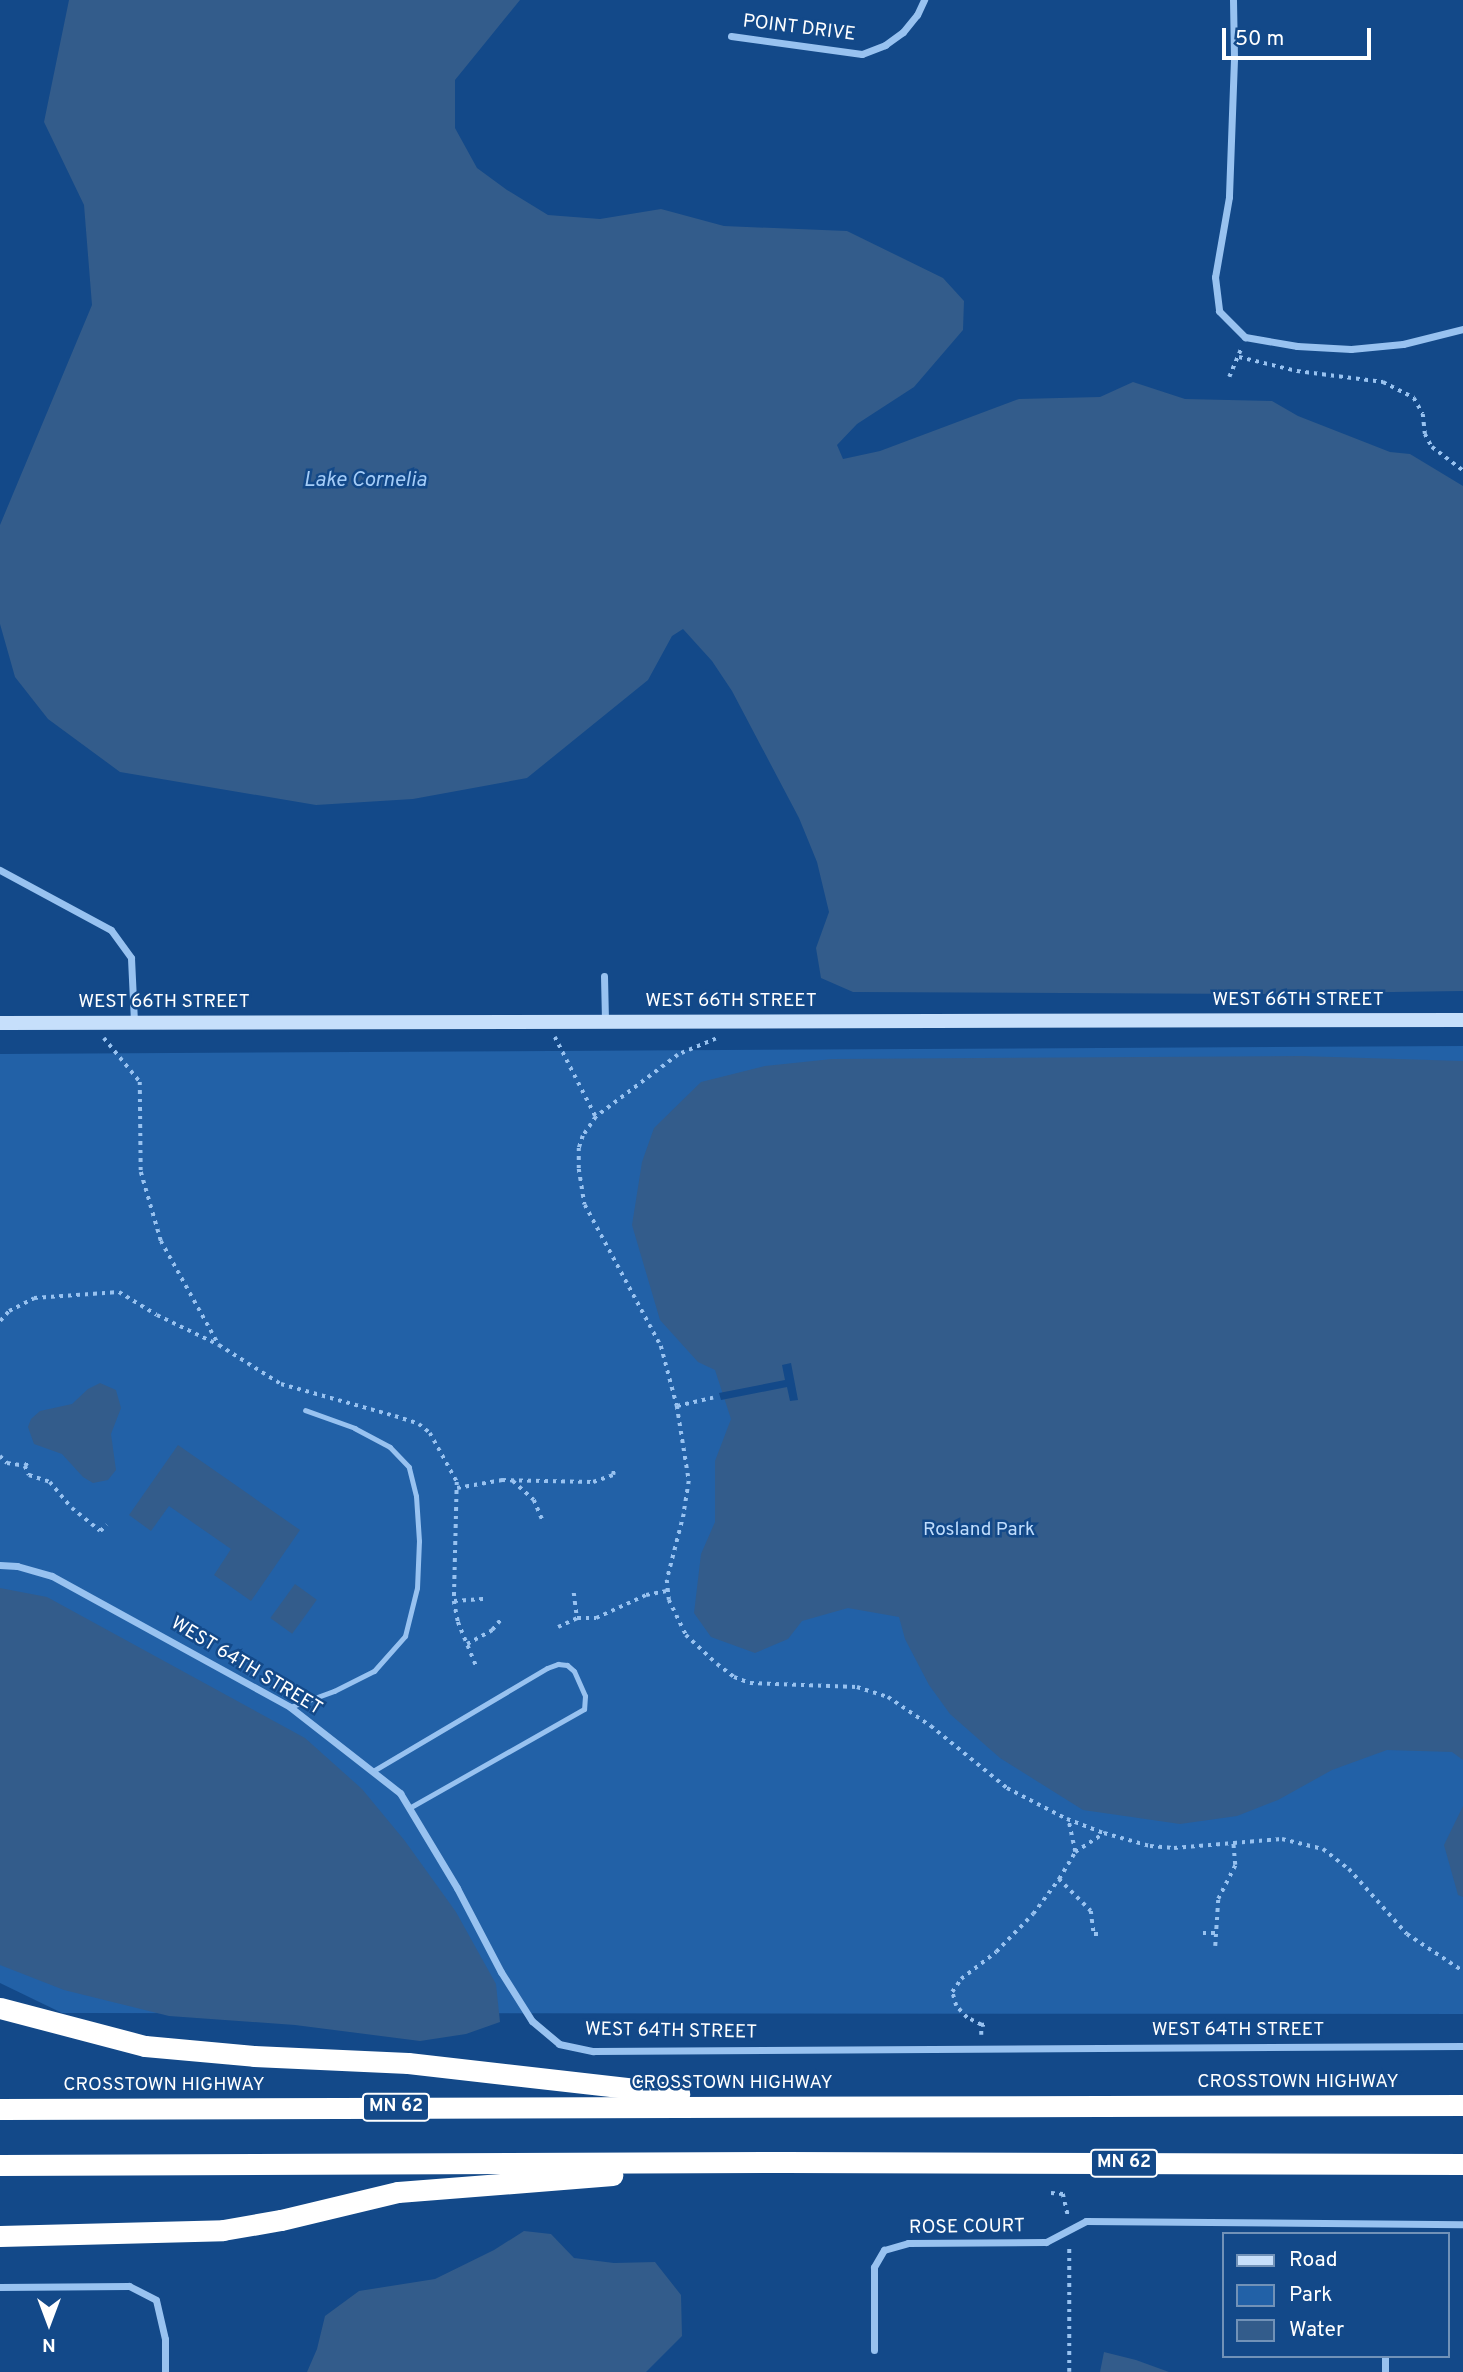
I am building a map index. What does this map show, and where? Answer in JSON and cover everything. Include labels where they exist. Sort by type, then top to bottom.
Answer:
[{"type":"highway","points":[[0,2008],[145,2046],[254,2056],[408,2063],[793,2107]]},
{"type":"highway","name":"CROSSTOWN HIGHWAY","points":[[0,2109],[1463,2105]]},
{"type":"highway","points":[[0,2236],[223,2230],[281,2220],[398,2192],[785,2162]]},
{"type":"highway","name":"MN 62","points":[[0,2165],[785,2162],[1463,2164]]},
{"type":"street","name":"POINT DRIVE","points":[[731,36],[862,54],[885,45],[903,32],[924,0]]},
{"type":"street","points":[[1233,0],[1234,59],[1229,197],[1215,277],[1219,311],[1245,337],[1297,346],[1351,349],[1404,344],[1463,329]]},
{"type":"street","points":[[0,870],[111,930],[131,958],[134,1022]]},
{"type":"street","points":[[604,976],[605,1021]]},
{"type":"street","name":"WEST 66TH STREET","points":[[0,1023],[1463,1020]]},
{"type":"street","name":"WEST 64TH STREET","points":[[0,1565],[17,1566],[52,1576],[290,1707],[400,1793],[457,1888],[501,1972],[532,2021],[559,2044],[593,2051],[1463,2046]]},
{"type":"street","points":[[1069,2232],[1086,2221],[1463,2224]]},
{"type":"street","points":[[1385,2224],[1385,2232]]},
{"type":"street","name":"ROSE COURT","points":[[874,2350],[874,2267],[884,2250],[908,2243],[1046,2242],[1069,2232]]},
{"type":"street","points":[[0,2287],[130,2286],[156,2300],[165,2339],[165,2372]]},
{"type":"lane","points":[[290,1707],[334,1691],[374,1671],[405,1636],[417,1588],[419,1541],[416,1496],[408,1467],[390,1447],[355,1429],[305,1410]]},
{"type":"lane","points":[[373,1771],[547,1668],[558,1664],[567,1665],[574,1671],[585,1696],[584,1709],[409,1808]]},
{"type":"path","points":[[1229,377],[1245,337]]},
{"type":"path","points":[[1239,357],[1297,370],[1383,382],[1414,398],[1423,414],[1425,434],[1432,447],[1463,470]]},
{"type":"path","points":[[555,1035],[596,1116]]},
{"type":"path","points":[[102,1037],[140,1082],[141,1172],[161,1241],[219,1345]]},
{"type":"path","points":[[722,1037],[678,1055],[596,1116],[579,1148],[579,1169],[586,1205],[661,1346],[677,1406],[689,1480],[667,1591],[687,1635],[699,1650],[734,1677],[767,1684],[857,1687],[888,1697],[931,1726],[1007,1788],[1068,1819],[1104,1833],[1150,1846],[1174,1848],[1282,1839],[1323,1849],[1349,1869],[1408,1934],[1463,1970]]},
{"type":"path","points":[[0,1321],[9,1311],[34,1298],[119,1292],[157,1315],[219,1345],[281,1384],[419,1424],[430,1433],[457,1488],[454,1601],[477,1668]]},
{"type":"path","points":[[677,1406],[713,1398]]},
{"type":"path","points":[[0,1456],[6,1463],[25,1466]]},
{"type":"path","points":[[25,1466],[29,1460]]},
{"type":"path","points":[[25,1466],[29,1475],[50,1482],[72,1508],[100,1531],[107,1525]]},
{"type":"path","points":[[457,1488],[512,1480],[593,1482],[613,1475],[614,1467]]},
{"type":"path","points":[[512,1480],[534,1500],[544,1523]]},
{"type":"path","points":[[558,1627],[578,1618],[596,1618],[646,1595],[667,1591]]},
{"type":"path","points":[[574,1593],[578,1618]]},
{"type":"path","points":[[454,1601],[486,1599]]},
{"type":"path","points":[[467,1644],[492,1630],[502,1618]]},
{"type":"path","points":[[1068,1819],[1075,1852]]},
{"type":"path","points":[[989,2025],[981,2025],[967,2018],[956,2006],[952,1992],[961,1979],[996,1952],[1033,1914],[1075,1852],[1104,1833]]},
{"type":"path","points":[[1215,1945],[1217,1899],[1235,1865],[1233,1843]]},
{"type":"path","points":[[1059,1879],[1079,1895],[1091,1911],[1094,1934],[1103,1934]]},
{"type":"path","points":[[1203,1933],[1215,1933]]},
{"type":"path","points":[[981,2025],[982,2047]]},
{"type":"path","points":[[1051,2193],[1063,2194],[1069,2232],[1069,2372]]},
{"type":"green space","name":"Rosland Park","points":[[1463,1046],[1463,2014],[62,2013],[0,1983],[0,1054]]},
{"type":"water","name":"Lake Cornelia","points":[[69,0],[520,0],[455,80],[455,128],[477,168],[507,190],[548,215],[600,219],[661,209],[724,226],[847,231],[943,278],[964,301],[963,330],[914,387],[857,424],[837,445],[843,459],[880,451],[1019,399],[1100,397],[1133,382],[1185,399],[1272,401],[1298,416],[1390,452],[1410,454],[1463,486],[1463,991],[1260,994],[853,992],[821,978],[816,948],[829,912],[817,862],[799,818],[732,691],[712,661],[683,629],[672,636],[648,680],[527,778],[413,799],[316,805],[120,772],[48,719],[15,677],[0,624],[0,525],[92,305],[84,205],[44,122]]},
{"type":"water","points":[[1301,1056],[1463,1061],[1463,1760],[1452,1752],[1387,1750],[1332,1770],[1278,1800],[1237,1816],[1180,1824],[1083,1810],[1000,1758],[950,1714],[929,1685],[905,1639],[899,1617],[848,1608],[802,1621],[788,1639],[755,1653],[711,1637],[694,1613],[701,1554],[715,1522],[715,1461],[731,1419],[715,1370],[698,1362],[660,1320],[632,1225],[642,1162],[654,1128],[701,1082],[765,1066],[832,1059]]},
{"type":"water","points":[[100,1383],[116,1390],[121,1408],[111,1434],[116,1470],[108,1480],[93,1483],[83,1477],[62,1454],[34,1444],[28,1427],[31,1419],[40,1411],[72,1404],[88,1389]]},
{"type":"water","points":[[178,1445],[300,1530],[251,1601],[214,1575],[231,1549],[169,1506],[151,1531],[129,1515]]},
{"type":"water","points":[[295,1584],[317,1600],[292,1634],[270,1618]]},
{"type":"water","points":[[0,1588],[47,1597],[305,1738],[362,1789],[405,1841],[456,1912],[496,1984],[500,2022],[466,2034],[420,2041],[295,2025],[169,2016],[64,1990],[0,1965]]},
{"type":"water","points":[[1463,1806],[1463,1897],[1458,1895],[1444,1845]]},
{"type":"water","points":[[524,2231],[551,2234],[574,2258],[614,2263],[655,2262],[681,2295],[682,2336],[646,2372],[307,2372],[317,2349],[325,2316],[359,2291],[435,2279],[494,2250]]},
{"type":"water","points":[[1104,2352],[1136,2360],[1169,2372],[1100,2372]]},
{"type":"pier","points":[[791,1363],[798,1400],[790,1401],[787,1387],[721,1400],[719,1393],[785,1380],[782,1365]]}]
